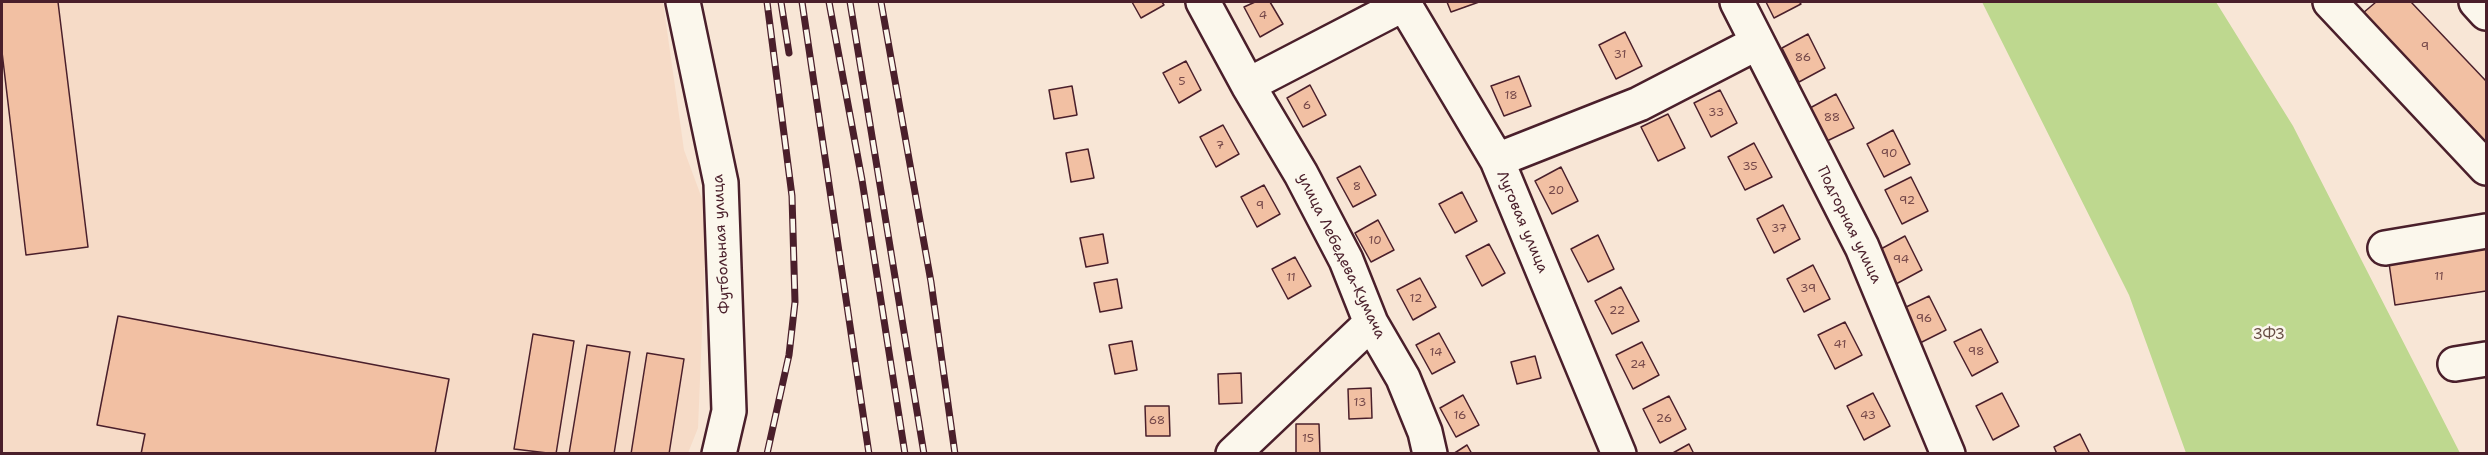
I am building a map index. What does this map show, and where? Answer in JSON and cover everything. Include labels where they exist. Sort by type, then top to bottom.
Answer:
[{"type":"street","name":"Футбольная улица","points":[[683,2],[721,183],[729,411],[719,453]]},
{"type":"street","name":"улица Лебедева-Кумача","points":[[1203,2],[1311,193],[1346,260],[1371,322],[1403,378],[1425,432],[1430,453]]},
{"type":"street","name":"Подгорная улица","points":[[1737,2],[1862,247],[1948,453]]},
{"type":"street","points":[[2330,2],[2487,168]]},
{"type":"street","points":[[2476,2],[2487,13]]},
{"type":"street","points":[[1248,85],[1403,3]]},
{"type":"street","name":"Луговая улица","points":[[1403,3],[1497,160],[1619,453]]},
{"type":"street","points":[[1497,160],[1639,104],[1757,43]]},
{"type":"street","points":[[2385,248],[2487,231]]},
{"type":"street","points":[[1233,453],[1371,322]]},
{"type":"shaded area","points":[[2,2],[663,2],[684,150],[707,212],[698,428],[688,453],[2,453]]},
{"type":"green space","name":"ЗФЗ","points":[[1982,2],[2216,2],[2293,126],[2460,453],[2186,453],[2129,295]]},
{"type":"building","points":[[2,2],[58,2],[88,247],[26,255],[2,52]]},
{"type":"building","points":[[1132,2],[1162,2],[1164,5],[1141,18]]},
{"type":"building","points":[[1255,2],[1270,2],[1283,24],[1260,37],[1244,7]]},
{"type":"building","points":[[1447,2],[1479,2],[1451,12]]},
{"type":"building","points":[[1766,2],[1799,2],[1801,4],[1774,18]]},
{"type":"building","points":[[2376,2],[2411,2],[2486,81],[2486,142],[2363,13]]},
{"type":"building","points":[[1625,32],[1642,66],[1616,79],[1599,45]]},
{"type":"building","points":[[1808,34],[1825,68],[1799,82],[1782,48]]},
{"type":"building","points":[[1186,61],[1201,90],[1179,103],[1163,73]]},
{"type":"building","points":[[1519,76],[1531,106],[1504,116],[1491,86]]},
{"type":"building","points":[[1310,85],[1326,115],[1303,127],[1287,98]]},
{"type":"building","points":[[1072,86],[1077,115],[1054,119],[1049,90]]},
{"type":"building","points":[[1720,90],[1737,123],[1711,137],[1694,103]]},
{"type":"building","points":[[1836,94],[1854,128],[1827,141],[1810,108]]},
{"type":"building","points":[[1668,114],[1685,148],[1658,161],[1641,127]]},
{"type":"building","points":[[1223,125],[1239,154],[1216,167],[1200,137]]},
{"type":"building","points":[[1893,130],[1910,164],[1884,177],[1867,144]]},
{"type":"building","points":[[1754,143],[1772,177],[1745,190],[1728,157]]},
{"type":"building","points":[[1088,149],[1094,178],[1071,182],[1066,153]]},
{"type":"building","points":[[1360,166],[1376,195],[1353,207],[1337,178]]},
{"type":"building","points":[[1561,167],[1578,201],[1552,214],[1535,181]]},
{"type":"building","points":[[1911,177],[1928,211],[1902,224],[1885,190]]},
{"type":"building","points":[[1264,185],[1280,214],[1257,227],[1241,197]]},
{"type":"building","points":[[1462,192],[1477,221],[1455,233],[1439,204]]},
{"type":"building","points":[[1783,205],[1800,239],[1774,253],[1757,219]]},
{"type":"building","points":[[1378,220],[1394,250],[1371,262],[1355,233]]},
{"type":"building","points":[[1103,234],[1108,263],[1086,267],[1080,238]]},
{"type":"building","points":[[1598,235],[1614,269],[1588,282],[1571,249]]},
{"type":"building","points":[[1905,236],[1922,270],[1896,284],[1879,250]]},
{"type":"building","points":[[1489,244],[1505,273],[1482,286],[1466,256]]},
{"type":"building","points":[[2486,248],[2486,291],[2395,305],[2389,263]]},
{"type":"building","points":[[1295,257],[1311,286],[1288,299],[1272,269]]},
{"type":"building","points":[[1813,265],[1830,299],[1804,312],[1787,279]]},
{"type":"building","points":[[1420,278],[1436,307],[1413,320],[1397,290]]},
{"type":"building","points":[[1117,279],[1122,308],[1100,312],[1094,283]]},
{"type":"building","points":[[1621,287],[1639,321],[1612,334],[1595,301]]},
{"type":"building","points":[[1929,296],[1946,330],[1920,343],[1902,309]]},
{"type":"building","points":[[118,316],[449,379],[435,454],[141,454],[145,434],[97,425]]},
{"type":"building","points":[[1845,322],[1862,355],[1835,369],[1818,335]]},
{"type":"building","points":[[1981,329],[1998,362],[1972,376],[1954,342]]},
{"type":"building","points":[[1439,333],[1455,362],[1432,374],[1416,345]]},
{"type":"building","points":[[533,334],[574,341],[556,454],[514,449]]},
{"type":"building","points":[[1132,341],[1137,370],[1115,374],[1109,345]]},
{"type":"building","points":[[1642,342],[1659,375],[1633,389],[1616,355]]},
{"type":"building","points":[[587,345],[630,352],[614,454],[569,454]]},
{"type":"building","points":[[647,353],[684,359],[669,454],[631,454]]},
{"type":"building","points":[[1535,356],[1541,378],[1517,384],[1511,362]]},
{"type":"building","points":[[1241,373],[1242,403],[1219,404],[1218,374]]},
{"type":"building","points":[[1371,388],[1372,418],[1349,419],[1348,389]]},
{"type":"building","points":[[1873,393],[1890,426],[1864,440],[1847,406]]},
{"type":"building","points":[[2002,393],[2019,426],[1993,440],[1976,406]]},
{"type":"building","points":[[1463,395],[1479,425],[1456,437],[1440,408]]},
{"type":"building","points":[[1669,396],[1686,429],[1660,443],[1643,409]]},
{"type":"building","points":[[1145,406],[1169,406],[1170,436],[1146,436]]},
{"type":"building","points":[[1296,424],[1319,424],[1320,454],[1296,454]]},
{"type":"building","points":[[2080,434],[2090,454],[2057,454],[2054,447]]},
{"type":"building","points":[[1689,444],[1694,454],[1671,454]]},
{"type":"building","points":[[1467,445],[1472,454],[1453,454]]},
{"type":"railway","points":[[767,2],[792,196],[795,302],[789,355],[767,454]]},
{"type":"railway","points":[[781,2],[789,53]]},
{"type":"railway","points":[[802,2],[869,454]]},
{"type":"railway","points":[[829,2],[862,180],[905,454]]},
{"type":"railway","points":[[850,2],[924,454]]},
{"type":"railway","points":[[881,2],[931,282],[955,454]]}]
